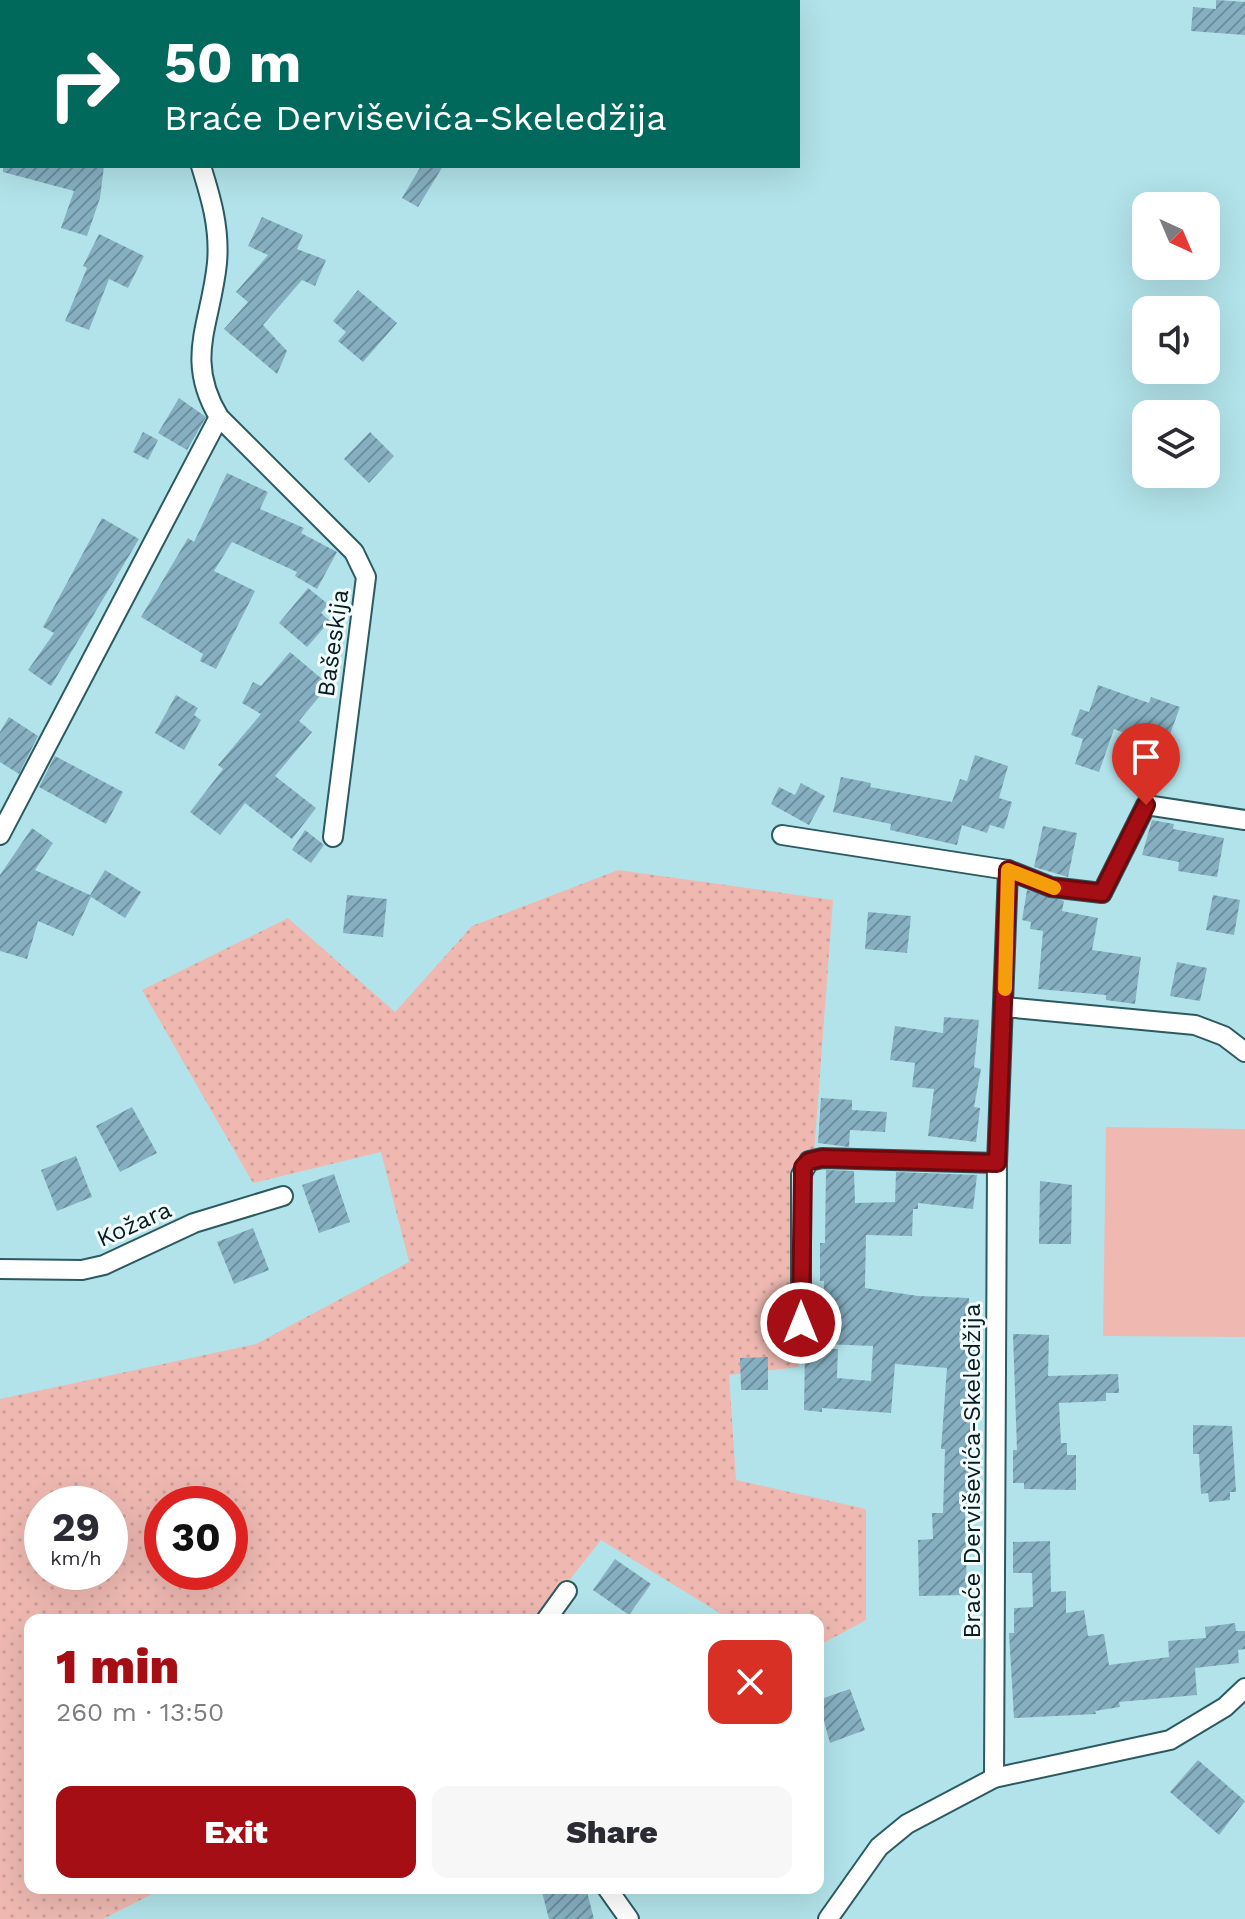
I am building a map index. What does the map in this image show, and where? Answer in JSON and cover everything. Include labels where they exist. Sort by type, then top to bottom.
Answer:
[{"type":"street","name":"Bašeskija","points":[[201,168],[218,237],[217,263],[200,355],[206,395],[219,417],[354,552],[366,577],[333,837]]},
{"type":"street","points":[[0,835],[219,417]]},
{"type":"street","points":[[782,835],[1008,870],[1051,887],[1102,893],[1146,805],[1245,820]]},
{"type":"street","name":"Braće Derviševića-Skeledžija","points":[[994,1778],[997,1163],[1008,870]]},
{"type":"street","points":[[1004,1007],[1195,1025],[1224,1036],[1245,1052]]},
{"type":"street","points":[[801,1323],[801,1175],[809,1161],[822,1158],[997,1163]]},
{"type":"street","name":"Kožara","points":[[0,1269],[82,1270],[104,1265],[194,1223],[283,1196]]},
{"type":"street","points":[[550,1614],[567,1591]]},
{"type":"street","points":[[828,1919],[879,1847],[907,1824],[994,1778],[1170,1740],[1225,1707],[1245,1688]]},
{"type":"street","points":[[611,1894],[629,1919]]},
{"type":"shaded area","points":[[618,870],[833,900],[798,1367],[729,1375],[736,1480],[866,1509],[866,1620],[824,1643],[824,1614],[721,1614],[601,1540],[543,1614],[24,1614],[24,1894],[152,1894],[103,1919],[0,1919],[0,1399],[256,1344],[409,1262],[381,1152],[253,1183],[142,990],[288,918],[395,1012],[472,926]]},
{"type":"shaded area","points":[[1106,1127],[1245,1129],[1245,1337],[1103,1336]]},
{"type":"building","points":[[1216,0],[1245,2],[1245,35],[1191,31],[1193,7],[1216,9]]},
{"type":"building","points":[[3,168],[104,168],[100,198],[87,236],[61,228],[74,191],[3,172]]},
{"type":"building","points":[[420,168],[442,168],[418,207],[402,198]]},
{"type":"building","points":[[262,217],[303,235],[297,249],[326,260],[315,286],[302,280],[263,325],[287,351],[277,374],[224,329],[248,302],[236,292],[268,255],[248,246]]},
{"type":"building","points":[[99,234],[144,256],[128,288],[109,279],[89,330],[65,321],[87,268],[83,266]]},
{"type":"building","points":[[358,290],[397,323],[363,362],[338,341],[346,332],[333,321]]},
{"type":"building","points":[[179,398],[206,417],[187,450],[158,433]]},
{"type":"building","points":[[143,432],[158,440],[148,460],[133,452]]},
{"type":"building","points":[[370,432],[394,456],[369,483],[344,459]]},
{"type":"building","points":[[227,473],[268,492],[260,509],[304,528],[301,533],[337,552],[317,589],[295,576],[297,572],[232,542],[214,571],[255,591],[216,669],[200,661],[203,654],[141,617],[188,538],[194,542]]},
{"type":"building","points":[[102,518],[139,539],[51,686],[28,670],[54,633],[43,627]]},
{"type":"building","points":[[308,588],[328,604],[321,613],[330,621],[307,647],[279,623]]},
{"type":"building","points":[[290,652],[329,685],[299,721],[312,732],[275,776],[316,808],[292,839],[245,803],[220,835],[190,812],[223,769],[218,765],[261,714],[242,703],[253,682],[261,686]]},
{"type":"building","points":[[1098,685],[1149,703],[1151,697],[1180,707],[1165,748],[1114,729],[1099,772],[1075,764],[1083,739],[1071,735],[1080,709],[1089,712]]},
{"type":"building","points":[[176,695],[198,708],[194,715],[201,720],[184,750],[155,733]]},
{"type":"building","points":[[9,717],[38,736],[19,774],[0,762],[0,732]]},
{"type":"building","points":[[975,755],[1008,766],[999,798],[1012,802],[1004,829],[990,825],[987,833],[962,825],[957,845],[890,830],[891,824],[833,812],[841,777],[871,783],[870,787],[952,802],[960,779],[967,781]]},
{"type":"building","points":[[55,756],[123,792],[106,824],[39,787]]},
{"type":"building","points":[[801,783],[825,796],[809,825],[771,804],[779,787],[795,795]]},
{"type":"building","points":[[1152,820],[1174,824],[1173,829],[1224,838],[1217,877],[1178,871],[1179,862],[1142,855]]},
{"type":"building","points":[[1043,826],[1077,833],[1068,877],[1034,867]]},
{"type":"building","points":[[32,828],[53,843],[35,870],[90,895],[105,870],[141,892],[125,918],[91,897],[73,936],[38,921],[27,959],[0,951],[0,875]]},
{"type":"building","points":[[305,830],[324,845],[311,863],[292,850]]},
{"type":"building","points":[[1027,890],[1064,901],[1062,911],[1098,918],[1092,950],[1141,957],[1135,1004],[1106,1000],[1106,995],[1038,989],[1043,931],[1030,929],[1031,922],[1022,920]]},
{"type":"building","points":[[347,895],[387,899],[383,937],[343,933]]},
{"type":"building","points":[[1213,895],[1240,900],[1234,935],[1206,930]]},
{"type":"building","points":[[868,912],[911,916],[907,953],[865,949]]},
{"type":"building","points":[[1177,962],[1207,968],[1200,1001],[1170,996]]},
{"type":"building","points":[[944,1017],[979,1020],[974,1067],[981,1069],[974,1107],[980,1108],[976,1142],[928,1136],[934,1089],[912,1087],[915,1063],[890,1060],[895,1026],[943,1033]]},
{"type":"building","points":[[821,1098],[852,1100],[852,1110],[887,1112],[885,1132],[850,1130],[849,1147],[818,1143]]},
{"type":"building","points":[[132,1107],[157,1153],[120,1172],[96,1126]]},
{"type":"building","points":[[76,1156],[92,1197],[57,1211],[41,1170]]},
{"type":"building","points":[[826,1170],[854,1171],[855,1203],[895,1202],[896,1172],[977,1175],[973,1209],[918,1203],[918,1209],[913,1209],[912,1236],[866,1235],[865,1288],[918,1296],[969,1298],[967,1339],[976,1338],[977,1367],[971,1420],[971,1506],[965,1506],[967,1595],[919,1596],[918,1540],[933,1539],[932,1513],[943,1513],[945,1449],[941,1449],[947,1368],[895,1364],[891,1413],[822,1408],[822,1412],[804,1410],[805,1348],[838,1349],[837,1378],[871,1381],[873,1346],[823,1344],[824,1281],[820,1281],[820,1243],[825,1243]]},
{"type":"building","points":[[334,1174],[350,1222],[319,1233],[302,1185]]},
{"type":"building","points":[[1040,1181],[1072,1185],[1071,1244],[1039,1244]]},
{"type":"building","points":[[253,1228],[269,1270],[234,1284],[217,1242]]},
{"type":"building","points":[[1013,1334],[1049,1335],[1048,1376],[1118,1374],[1119,1393],[1106,1393],[1106,1401],[1059,1403],[1061,1443],[1067,1443],[1067,1455],[1076,1455],[1076,1490],[1024,1489],[1024,1483],[1013,1483],[1013,1450],[1017,1450]]},
{"type":"building","points":[[768,1357],[768,1390],[741,1390],[740,1358]]},
{"type":"building","points":[[1193,1425],[1232,1426],[1236,1492],[1230,1492],[1230,1500],[1209,1502],[1208,1493],[1201,1494],[1199,1454],[1193,1454]]},
{"type":"building","points":[[1050,1541],[1051,1592],[1066,1591],[1066,1613],[1084,1610],[1088,1636],[1104,1634],[1109,1665],[1169,1657],[1168,1641],[1206,1638],[1205,1627],[1235,1623],[1236,1631],[1245,1631],[1245,1649],[1238,1650],[1239,1663],[1195,1668],[1197,1695],[1119,1702],[1120,1707],[1095,1711],[1096,1714],[1014,1718],[1009,1633],[1014,1633],[1014,1608],[1033,1607],[1032,1573],[1013,1573],[1013,1542]]},
{"type":"building","points":[[615,1559],[651,1584],[630,1614],[593,1590]]},
{"type":"building","points":[[850,1689],[865,1730],[830,1743],[824,1722],[824,1698]]},
{"type":"building","points":[[1198,1760],[1245,1801],[1219,1835],[1170,1792]]},
{"type":"building","points":[[543,1894],[588,1894],[594,1919],[549,1919]]},
{"type":"slow traffic","points":[[1005,989],[1008,870],[1054,888]]},
{"type":"route","points":[[801,1323],[803,1167],[815,1158],[997,1163],[1008,870],[1051,887],[1102,893],[1146,805]]}]
